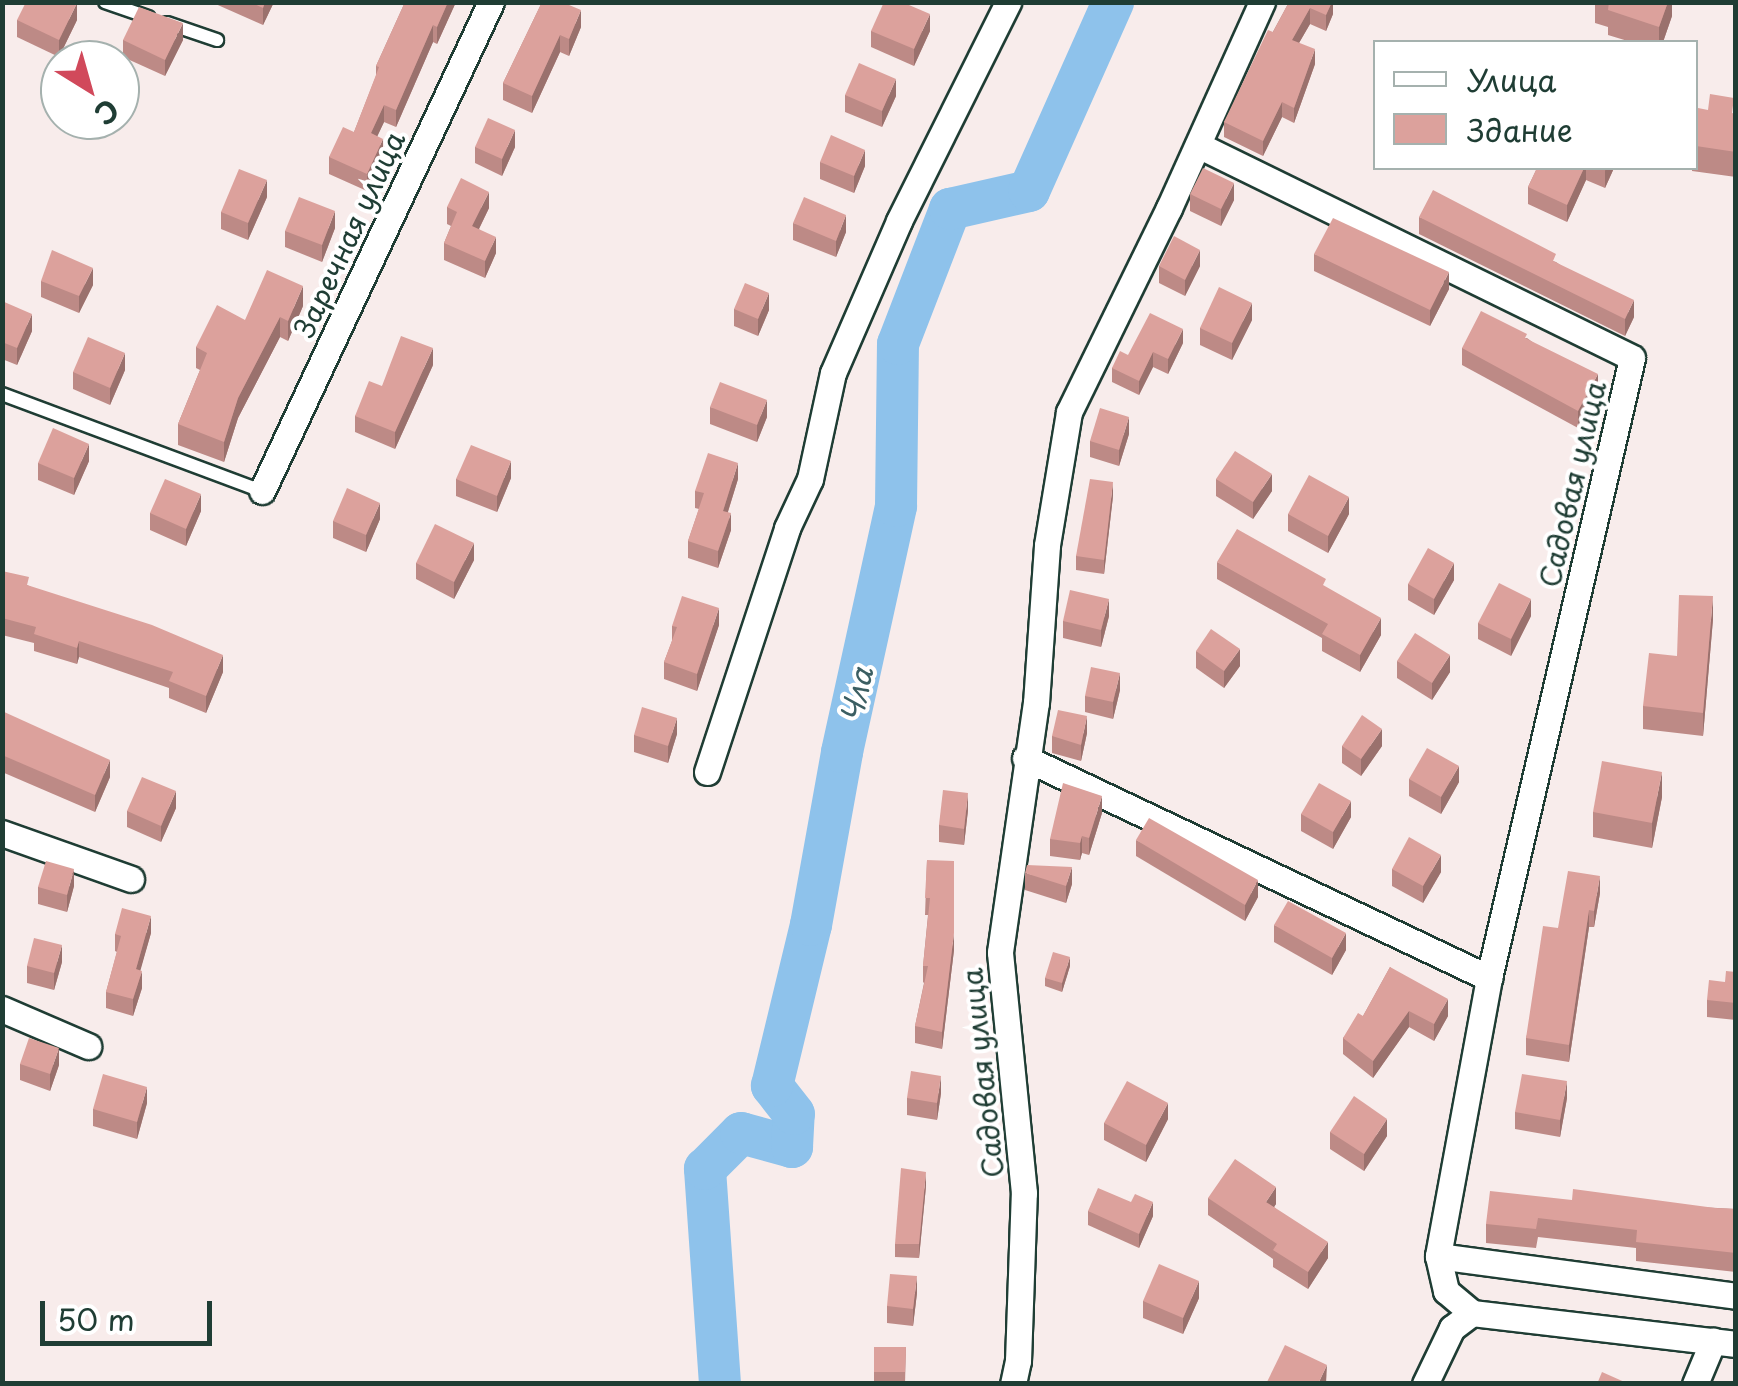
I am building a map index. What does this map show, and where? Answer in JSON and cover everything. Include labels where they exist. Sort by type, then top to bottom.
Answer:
[{"type":"street","name":"Заречная улица","points":[[262,491],[491,2]]},
{"type":"street","points":[[707,772],[787,528],[810,479],[834,372],[899,221],[1008,2]]},
{"type":"street","name":"Садовая улица","points":[[1013,1384],[1018,1361],[1024,1192],[1000,952],[1025,758],[1036,703],[1047,545],[1069,412],[1198,146],[1262,2]]},
{"type":"street","name":"Садовая улица","points":[[1198,146],[1632,358],[1489,978],[1438,1256]]},
{"type":"street","points":[[1025,758],[1489,978]]},
{"type":"street","points":[[2,833],[132,879]]},
{"type":"street","points":[[2,1008],[88,1046]]},
{"type":"street","points":[[1695,1384],[1724,1343],[1472,1313],[1446,1291],[1438,1256],[1736,1296]]},
{"type":"street","points":[[1426,1384],[1452,1328],[1472,1313]]},
{"type":"lane","points":[[105,2],[217,40]]},
{"type":"lane","points":[[2,394],[262,491]]},
{"type":"building","points":[[26,2],[77,2],[59,40],[17,20]]},
{"type":"building","points":[[405,2],[448,2],[437,27],[433,25],[396,110],[384,105],[371,133],[383,139],[367,174],[329,157],[343,127],[354,132],[379,67],[376,66]]},
{"type":"building","points":[[542,2],[562,2],[581,10],[569,39],[560,35],[532,96],[503,83]]},
{"type":"building","points":[[884,2],[902,2],[930,14],[914,49],[871,31]]},
{"type":"building","points":[[1289,2],[1332,2],[1326,15],[1310,8],[1292,40],[1315,49],[1294,108],[1282,102],[1263,141],[1224,122],[1268,30],[1273,32]]},
{"type":"building","points":[[1609,2],[1668,2],[1659,27],[1608,10]]},
{"type":"building","points":[[139,7],[183,23],[165,60],[140,48],[140,40],[123,40]]},
{"type":"building","points":[[859,63],[896,79],[882,111],[845,95]]},
{"type":"building","points":[[1710,94],[1734,98],[1736,152],[1698,146],[1698,108],[1708,110]]},
{"type":"building","points":[[488,118],[515,130],[502,159],[475,147]]},
{"type":"building","points":[[831,135],[865,150],[854,176],[820,162]]},
{"type":"building","points":[[1203,168],[1234,183],[1221,209],[1190,194]]},
{"type":"building","points":[[239,169],[267,180],[248,223],[221,212]]},
{"type":"building","points":[[1536,170],[1583,170],[1567,205],[1528,187]]},
{"type":"building","points":[[461,178],[489,192],[472,226],[496,237],[485,261],[444,243],[457,212],[447,207]]},
{"type":"building","points":[[1433,190],[1556,254],[1553,261],[1634,300],[1625,319],[1419,217]]},
{"type":"building","points":[[299,197],[335,211],[322,245],[285,231]]},
{"type":"building","points":[[804,197],[846,215],[836,241],[793,223]]},
{"type":"building","points":[[1333,218],[1449,272],[1430,310],[1314,254]]},
{"type":"building","points":[[1174,236],[1200,250],[1185,280],[1159,266]]},
{"type":"building","points":[[52,250],[93,268],[79,296],[41,281]]},
{"type":"building","points":[[267,270],[303,286],[288,321],[280,317],[238,398],[224,442],[178,424],[207,353],[196,347],[217,305],[245,320]]},
{"type":"building","points":[[745,283],[769,293],[758,319],[734,309]]},
{"type":"building","points":[[1219,287],[1252,303],[1232,343],[1200,328]]},
{"type":"building","points":[[2,301],[32,314],[17,348],[2,342]]},
{"type":"building","points":[[1481,311],[1598,374],[1578,411],[1462,348]]},
{"type":"building","points":[[1150,313],[1183,329],[1168,359],[1153,352],[1139,381],[1112,368],[1120,351],[1128,355]]},
{"type":"building","points":[[401,336],[433,348],[395,432],[355,416],[369,381],[382,386]]},
{"type":"building","points":[[88,337],[125,353],[110,388],[73,372]]},
{"type":"building","points":[[720,382],[767,400],[757,425],[710,407]]},
{"type":"building","points":[[1100,408],[1129,417],[1119,450],[1090,441]]},
{"type":"building","points":[[53,428],[89,444],[74,478],[38,463]]},
{"type":"building","points":[[471,445],[511,461],[497,496],[456,479]]},
{"type":"building","points":[[1235,451],[1272,474],[1253,502],[1216,479]]},
{"type":"building","points":[[708,453],[738,463],[723,511],[731,513],[718,551],[688,541],[704,493],[695,491]]},
{"type":"building","points":[[1309,475],[1349,497],[1328,536],[1288,514]]},
{"type":"building","points":[[165,479],[201,494],[186,529],[150,513]]},
{"type":"building","points":[[1090,479],[1113,482],[1104,560],[1076,556]]},
{"type":"building","points":[[347,488],[380,503],[366,535],[333,521]]},
{"type":"building","points":[[435,524],[474,543],[454,582],[416,563]]},
{"type":"building","points":[[1237,529],[1326,579],[1323,585],[1381,618],[1360,655],[1322,634],[1328,624],[1217,562]]},
{"type":"building","points":[[1428,548],[1454,563],[1434,599],[1408,584]]},
{"type":"building","points":[[2,571],[29,577],[27,585],[152,625],[223,655],[206,696],[169,681],[173,672],[79,641],[77,648],[34,634],[36,627],[2,618]]},
{"type":"building","points":[[1499,583],[1531,599],[1511,639],[1478,623]]},
{"type":"building","points":[[1070,590],[1109,599],[1101,630],[1063,621]]},
{"type":"building","points":[[1679,595],[1713,596],[1703,713],[1643,706],[1649,653],[1677,656]]},
{"type":"building","points":[[682,596],[719,608],[697,674],[664,662],[677,627],[672,626]]},
{"type":"building","points":[[1211,629],[1240,649],[1224,671],[1196,651]]},
{"type":"building","points":[[1415,633],[1450,655],[1432,683],[1397,661]]},
{"type":"building","points":[[1091,667],[1120,673],[1113,702],[1085,696]]},
{"type":"building","points":[[642,707],[677,718],[668,746],[634,735]]},
{"type":"building","points":[[1058,710],[1087,716],[1081,745],[1052,736]]},
{"type":"building","points":[[2,711],[110,760],[95,795],[2,755]]},
{"type":"building","points":[[1362,715],[1382,729],[1361,759],[1342,746]]},
{"type":"building","points":[[1427,748],[1459,766],[1441,797],[1409,779]]},
{"type":"building","points":[[1602,761],[1662,772],[1652,823],[1593,812]]},
{"type":"building","points":[[142,777],[176,791],[161,826],[127,811]]},
{"type":"building","points":[[1063,783],[1102,796],[1089,838],[1082,836],[1080,843],[1050,839]]},
{"type":"building","points":[[1319,783],[1351,801],[1333,832],[1301,814]]},
{"type":"building","points":[[943,790],[968,793],[964,829],[939,825]]},
{"type":"building","points":[[1149,818],[1258,880],[1245,905],[1136,840]]},
{"type":"building","points":[[1409,837],[1441,855],[1423,886],[1392,869]]},
{"type":"building","points":[[927,860],[954,861],[954,933],[942,1032],[915,1026],[928,966],[923,966],[930,898],[925,898]]},
{"type":"building","points":[[46,861],[74,869],[67,895],[38,887]]},
{"type":"building","points":[[1027,865],[1072,867],[1066,886],[1025,873]]},
{"type":"building","points":[[1568,871],[1600,876],[1594,911],[1589,910],[1569,1045],[1526,1038],[1543,926],[1558,928]]},
{"type":"building","points":[[1288,901],[1346,933],[1332,958],[1274,925]]},
{"type":"building","points":[[122,908],[151,916],[136,969],[142,971],[133,999],[106,992],[121,936],[115,934]]},
{"type":"building","points":[[34,938],[62,945],[54,973],[27,966]]},
{"type":"building","points":[[1053,952],[1070,957],[1062,983],[1045,978]]},
{"type":"building","points":[[1390,967],[1448,999],[1434,1024],[1409,1011],[1373,1061],[1343,1038],[1358,1013],[1363,1016]]},
{"type":"building","points":[[1726,971],[1736,972],[1736,1003],[1707,1000],[1709,980],[1725,982]]},
{"type":"building","points":[[29,1038],[59,1048],[50,1074],[20,1064]]},
{"type":"building","points":[[911,1071],[941,1076],[937,1103],[907,1098]]},
{"type":"building","points":[[103,1074],[147,1087],[137,1122],[93,1109]]},
{"type":"building","points":[[1522,1074],[1567,1081],[1560,1120],[1515,1112]]},
{"type":"building","points":[[1127,1081],[1168,1103],[1146,1145],[1104,1123]]},
{"type":"building","points":[[1354,1096],[1387,1119],[1364,1154],[1330,1132]]},
{"type":"building","points":[[1235,1159],[1276,1187],[1266,1202],[1328,1242],[1308,1272],[1273,1250],[1277,1244],[1208,1198]]},
{"type":"building","points":[[901,1168],[926,1172],[919,1244],[895,1244]]},
{"type":"building","points":[[1098,1188],[1131,1202],[1135,1194],[1153,1202],[1139,1234],[1088,1211]]},
{"type":"building","points":[[1573,1189],[1736,1209],[1736,1253],[1636,1242],[1637,1230],[1538,1218],[1536,1229],[1486,1224],[1490,1191],[1572,1200]]},
{"type":"building","points":[[1159,1264],[1199,1281],[1183,1318],[1143,1301]]},
{"type":"building","points":[[890,1274],[917,1276],[913,1309],[887,1306]]},
{"type":"building","points":[[1285,1345],[1327,1365],[1318,1384],[1266,1384]]},
{"type":"building","points":[[874,1347],[906,1347],[905,1372],[874,1372]]},
{"type":"building","points":[[1602,1372],[1629,1384],[1597,1384]]},
{"type":"waterway","name":"Чла","points":[[720,1384],[705,1169],[741,1133],[792,1147],[794,1114],[772,1086],[811,925],[842,752],[896,506],[898,344],[950,209],[1029,191],[1113,2]]}]
